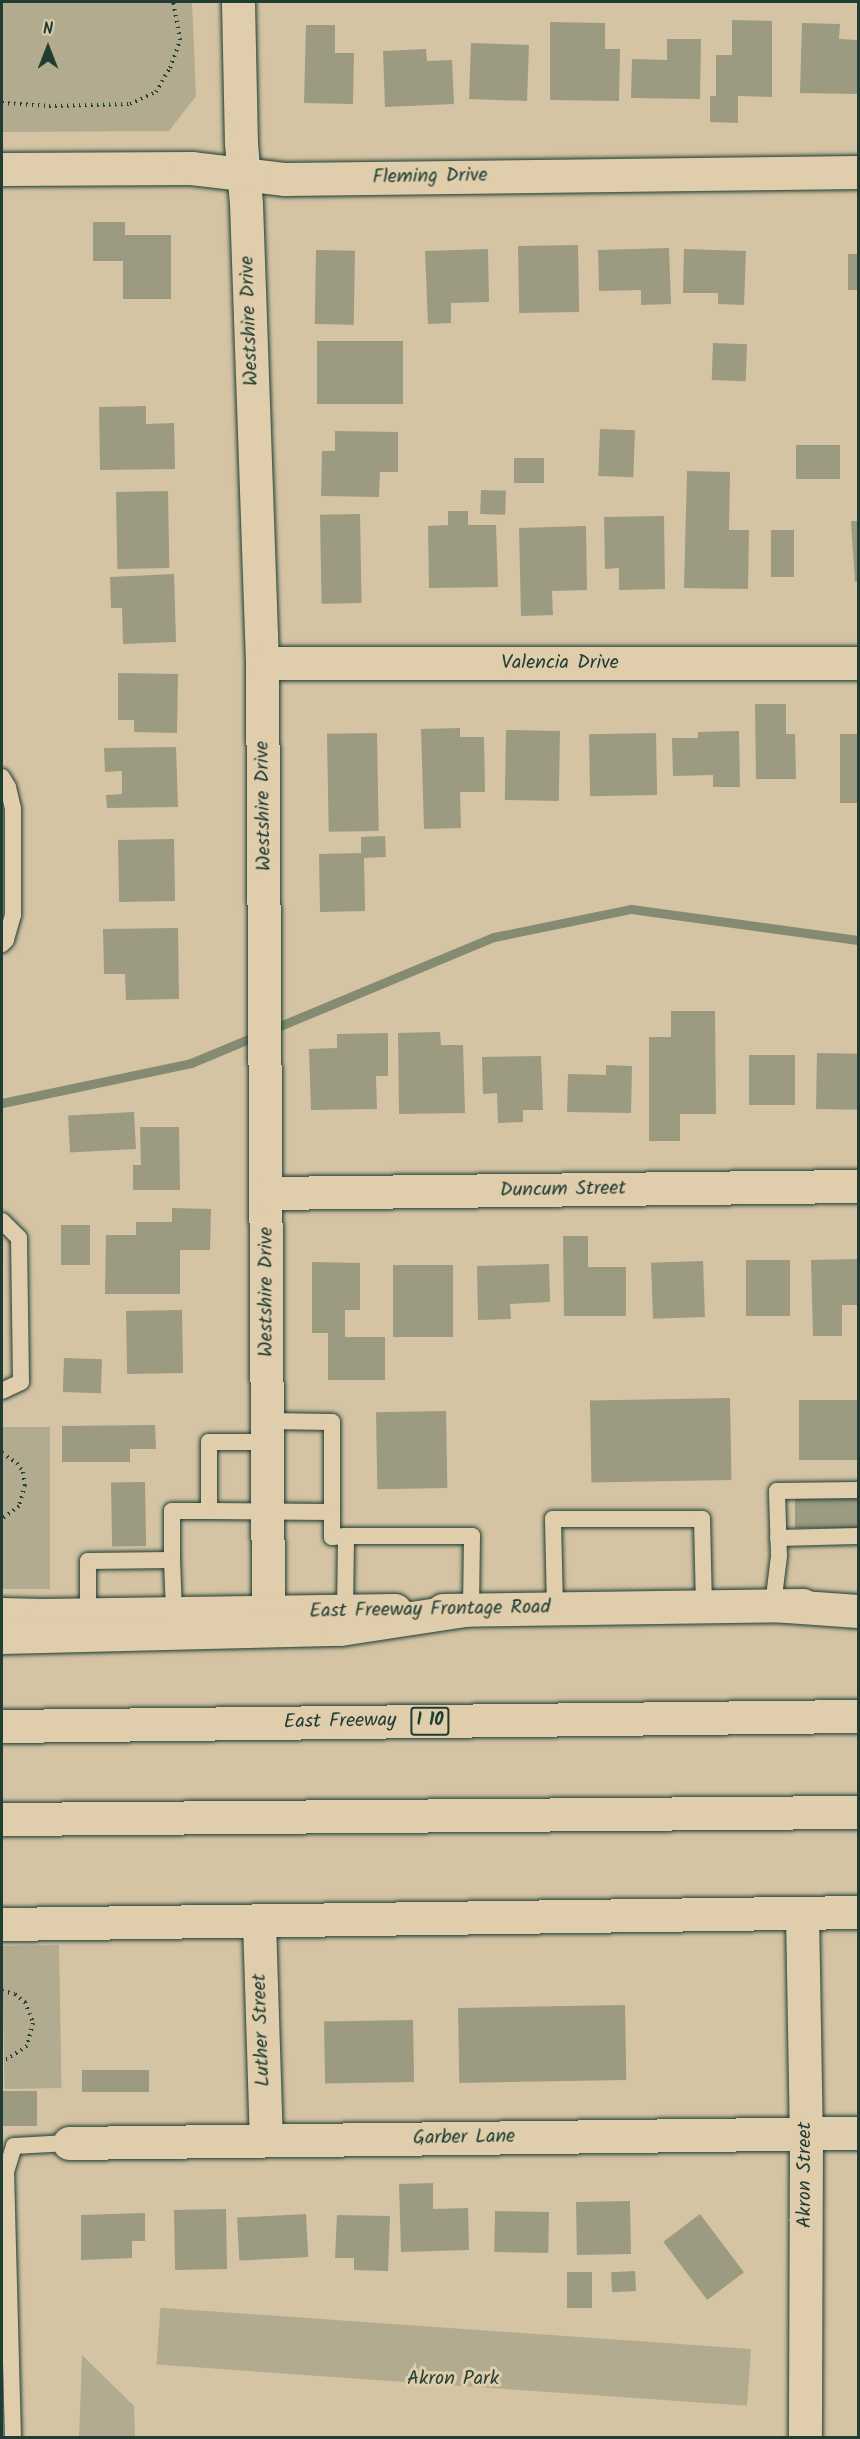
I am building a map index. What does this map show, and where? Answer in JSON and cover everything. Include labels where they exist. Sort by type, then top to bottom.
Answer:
[{"type":"main road","name":"Westshire Drive","points":[[238,2],[262,663],[266,964],[268,1612]]},
{"type":"main road","name":"Fleming Drive","points":[[2,169],[191,168],[285,179],[858,172]]},
{"type":"main road","name":"Valencia Drive","points":[[262,663],[858,663]]},
{"type":"main road","name":"Duncum Street","points":[[267,1193],[858,1186]]},
{"type":"main road","name":"East Freeway Frontage Road","points":[[2,1614],[88,1615],[858,1604]]},
{"type":"main road","points":[[773,1605],[858,1611]]},
{"type":"main road","points":[[2,1636],[340,1629],[471,1609]]},
{"type":"main road","name":"East Freeway","points":[[2,1726],[858,1716]]},
{"type":"main road","points":[[2,1819],[858,1812]]},
{"type":"main road","points":[[2,1924],[858,1912]]},
{"type":"main road","name":"Akron Street","points":[[802,1913],[806,2134],[806,2438]]},
{"type":"main road","name":"Luther Street","points":[[259,1921],[266,2140]]},
{"type":"main road","name":"Garber Lane","points":[[69,2143],[858,2133]]},
{"type":"lane","points":[[2,777],[8,787],[13,808],[13,915],[6,940],[2,944]]},
{"type":"lane","points":[[2,1221],[19,1238],[21,1382],[2,1391]]},
{"type":"lane","points":[[209,1511],[209,1442],[332,1422],[332,1537],[472,1536],[471,1609]]},
{"type":"lane","points":[[773,1605],[779,1556],[777,1491],[858,1490]]},
{"type":"lane","points":[[174,1613],[172,1511],[332,1512]]},
{"type":"lane","points":[[555,1608],[553,1519],[702,1519],[704,1606]]},
{"type":"lane","points":[[345,1611],[346,1536]]},
{"type":"lane","points":[[778,1538],[858,1536]]},
{"type":"lane","points":[[88,1615],[88,1561],[172,1560]]},
{"type":"lane","points":[[13,2438],[6,2172],[14,2146],[69,2143]]},
{"type":"path","points":[[2,103],[49,106],[129,104],[156,92],[170,68],[180,40],[173,2]]},
{"type":"path","points":[[2,1453],[18,1463],[23,1472],[25,1485],[19,1506],[2,1519]]},
{"type":"path","points":[[2,1991],[15,1994],[25,2002],[33,2023],[27,2046],[13,2056],[2,2059]]},
{"type":"green space","points":[[2,2],[192,2],[196,96],[169,131],[2,132]]},
{"type":"green space","points":[[2,1427],[50,1427],[50,1589],[2,1589]]},
{"type":"green space","points":[[59,1945],[61,2088],[5,2089],[2,1946]]},
{"type":"green space","name":"Akron Park","points":[[160,2308],[751,2349],[747,2406],[156,2365]]},
{"type":"green space","points":[[82,2355],[134,2406],[135,2437],[79,2437]]},
{"type":"building","points":[[732,20],[772,21],[772,97],[738,96],[738,123],[710,122],[710,96],[716,96],[716,55],[732,55]]},
{"type":"building","points":[[550,22],[605,23],[605,49],[620,49],[619,101],[550,100]]},
{"type":"building","points":[[802,23],[840,24],[839,39],[858,40],[858,94],[800,93]]},
{"type":"building","points":[[306,25],[335,25],[335,53],[354,53],[353,104],[304,103]]},
{"type":"building","points":[[667,39],[701,39],[700,99],[631,98],[632,59],[667,60]]},
{"type":"building","points":[[471,43],[529,45],[527,101],[469,99]]},
{"type":"building","points":[[426,49],[427,61],[452,60],[454,104],[385,107],[383,51]]},
{"type":"building","points":[[93,222],[125,222],[125,235],[171,235],[171,299],[123,299],[123,261],[93,261]]},
{"type":"building","points":[[578,245],[579,312],[519,313],[518,246]]},
{"type":"building","points":[[669,248],[671,304],[641,305],[641,290],[599,291],[598,250]]},
{"type":"building","points":[[488,249],[489,302],[451,303],[451,323],[428,324],[425,251]]},
{"type":"building","points":[[684,249],[746,251],[744,305],[718,304],[718,293],[683,293]]},
{"type":"building","points":[[316,250],[355,251],[354,325],[315,324]]},
{"type":"building","points":[[848,254],[858,254],[858,290],[848,290]]},
{"type":"building","points":[[317,341],[403,341],[403,404],[317,404]]},
{"type":"building","points":[[713,343],[747,344],[746,381],[712,380]]},
{"type":"building","points":[[146,406],[146,424],[174,423],[175,469],[100,470],[99,407]]},
{"type":"building","points":[[600,429],[635,430],[633,477],[598,476]]},
{"type":"building","points":[[335,431],[398,432],[398,472],[380,472],[379,497],[321,496],[322,451],[335,451]]},
{"type":"building","points":[[796,445],[840,445],[840,479],[796,479]]},
{"type":"building","points":[[514,458],[544,458],[544,483],[514,483]]},
{"type":"building","points":[[687,471],[730,472],[729,530],[749,530],[748,589],[684,588]]},
{"type":"building","points":[[481,490],[506,491],[505,515],[480,514]]},
{"type":"building","points":[[168,491],[169,568],[117,569],[116,492]]},
{"type":"building","points":[[448,511],[468,511],[468,525],[496,525],[498,587],[429,588],[428,526],[448,525]]},
{"type":"building","points":[[360,514],[362,603],[322,604],[320,515]]},
{"type":"building","points":[[664,516],[665,589],[619,590],[619,568],[605,569],[604,517]]},
{"type":"building","points":[[851,521],[858,521],[858,581],[855,582]]},
{"type":"building","points":[[586,526],[587,590],[552,591],[553,615],[521,616],[519,528]]},
{"type":"building","points":[[771,530],[794,530],[794,577],[771,577]]},
{"type":"building","points":[[174,574],[176,642],[123,644],[122,608],[111,608],[110,577]]},
{"type":"building","points":[[118,673],[178,674],[177,733],[134,732],[134,720],[118,720]]},
{"type":"building","points":[[755,704],[786,704],[786,734],[795,734],[796,779],[756,779]]},
{"type":"building","points":[[460,728],[460,737],[484,737],[485,792],[460,792],[461,828],[424,829],[421,729]]},
{"type":"building","points":[[506,730],[560,731],[559,801],[505,800]]},
{"type":"building","points":[[739,731],[740,787],[713,787],[713,775],[673,776],[672,738],[698,738],[698,732]]},
{"type":"building","points":[[377,733],[379,831],[329,832],[327,734]]},
{"type":"building","points":[[656,733],[657,795],[590,796],[589,734]]},
{"type":"building","points":[[840,734],[858,734],[858,803],[840,803]]},
{"type":"building","points":[[176,747],[178,807],[107,808],[106,795],[122,794],[122,771],[105,772],[104,748]]},
{"type":"building","points":[[385,836],[386,857],[364,858],[365,911],[320,912],[319,854],[361,853],[361,837]]},
{"type":"building","points":[[174,839],[175,901],[119,902],[118,840]]},
{"type":"building","points":[[178,928],[179,999],[126,1000],[125,974],[104,974],[103,929]]},
{"type":"building","points":[[671,1011],[715,1011],[716,1114],[680,1114],[680,1141],[649,1141],[649,1037],[671,1037]]},
{"type":"building","points":[[440,1032],[441,1045],[463,1045],[465,1113],[399,1114],[398,1033]]},
{"type":"building","points":[[388,1033],[388,1076],[376,1076],[377,1109],[311,1110],[309,1049],[337,1048],[337,1034]]},
{"type":"building","points":[[817,1053],[858,1054],[857,1110],[816,1109]]},
{"type":"building","points":[[749,1055],[795,1055],[795,1105],[749,1105]]},
{"type":"building","points":[[541,1056],[543,1110],[523,1110],[523,1122],[498,1123],[497,1093],[483,1094],[482,1057]]},
{"type":"building","points":[[606,1065],[632,1066],[631,1113],[567,1112],[568,1074],[606,1075]]},
{"type":"building","points":[[134,1112],[136,1149],[70,1152],[68,1115]]},
{"type":"building","points":[[140,1127],[179,1127],[180,1190],[133,1190],[133,1165],[141,1165]]},
{"type":"building","points":[[172,1208],[211,1209],[210,1250],[180,1250],[180,1294],[105,1294],[106,1235],[136,1235],[136,1222],[172,1222]]},
{"type":"building","points":[[61,1225],[90,1225],[90,1265],[61,1265]]},
{"type":"building","points":[[563,1236],[588,1236],[588,1267],[626,1267],[626,1316],[564,1316]]},
{"type":"building","points":[[858,1259],[858,1305],[842,1305],[842,1336],[813,1336],[811,1260]]},
{"type":"building","points":[[746,1260],[790,1260],[790,1316],[746,1316]]},
{"type":"building","points":[[703,1261],[705,1317],[653,1319],[651,1263]]},
{"type":"building","points":[[312,1262],[360,1263],[360,1310],[345,1310],[345,1337],[385,1337],[385,1380],[328,1380],[328,1333],[312,1333]]},
{"type":"building","points":[[549,1264],[550,1302],[510,1304],[511,1319],[478,1320],[477,1266]]},
{"type":"building","points":[[393,1265],[453,1265],[453,1337],[393,1337]]},
{"type":"building","points":[[182,1310],[183,1373],[127,1374],[126,1311]]},
{"type":"building","points":[[64,1358],[102,1359],[101,1393],[63,1392]]},
{"type":"building","points":[[730,1398],[731,1480],[591,1482],[590,1400]]},
{"type":"building","points":[[799,1400],[858,1400],[858,1460],[799,1460]]},
{"type":"building","points":[[446,1411],[447,1488],[377,1489],[376,1412]]},
{"type":"building","points":[[155,1425],[156,1449],[130,1449],[130,1462],[62,1462],[62,1426]]},
{"type":"building","points":[[145,1482],[146,1546],[112,1547],[111,1483]]},
{"type":"building","points":[[795,1497],[858,1497],[858,1528],[795,1528]]},
{"type":"building","points":[[625,2005],[626,2080],[459,2083],[458,2008]]},
{"type":"building","points":[[413,2020],[414,2082],[325,2084],[324,2022]]},
{"type":"building","points":[[82,2070],[149,2070],[149,2092],[82,2092]]},
{"type":"building","points":[[2,2091],[37,2091],[37,2126],[2,2126]]},
{"type":"building","points":[[433,2183],[433,2209],[468,2208],[469,2250],[401,2252],[399,2184]]},
{"type":"building","points":[[630,2201],[631,2254],[577,2255],[576,2202]]},
{"type":"building","points":[[226,2209],[227,2269],[175,2270],[174,2210]]},
{"type":"building","points":[[495,2211],[549,2212],[548,2253],[494,2252]]},
{"type":"building","points":[[145,2213],[145,2241],[132,2241],[132,2258],[81,2260],[81,2215]]},
{"type":"building","points":[[306,2214],[308,2257],[239,2261],[237,2218]]},
{"type":"building","points":[[700,2214],[744,2272],[707,2300],[663,2242]]},
{"type":"building","points":[[337,2215],[390,2216],[388,2271],[354,2270],[354,2258],[335,2258]]},
{"type":"building","points":[[635,2271],[636,2291],[612,2292],[611,2272]]},
{"type":"building","points":[[567,2272],[592,2272],[592,2308],[567,2308]]},
{"type":"waterway","points":[[2,1103],[191,1063],[494,937],[631,909],[858,940]]}]
